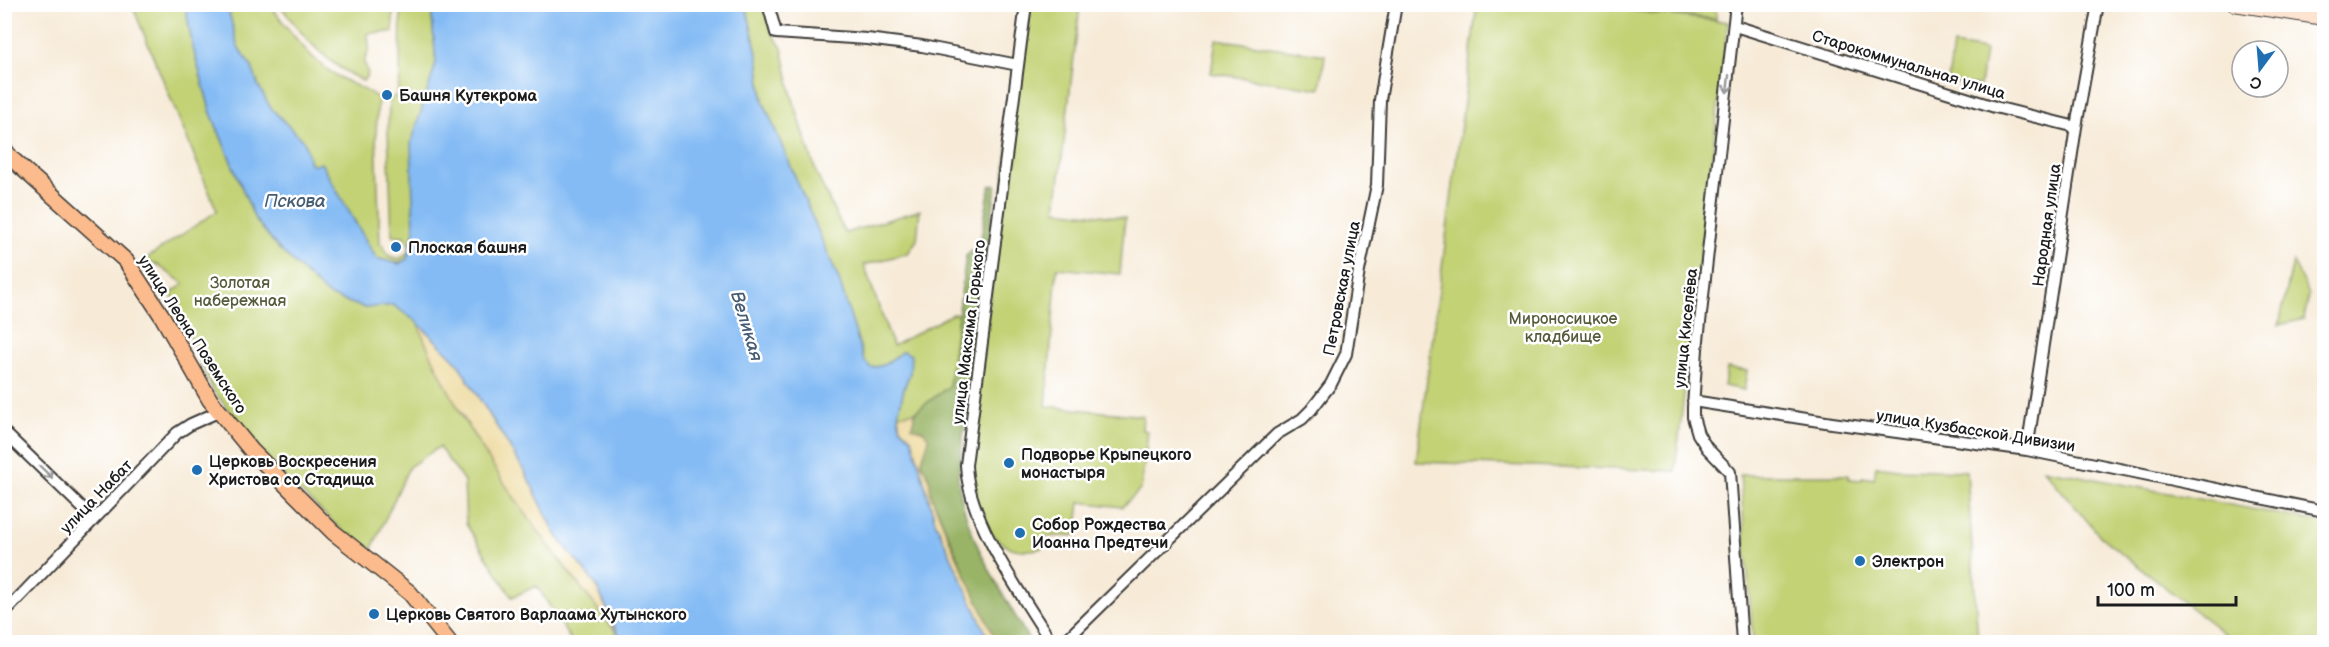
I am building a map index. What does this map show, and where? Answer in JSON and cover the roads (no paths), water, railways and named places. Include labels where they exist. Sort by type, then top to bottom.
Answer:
[{"type":"main road","points":[[2234,4],[2325,18]]},
{"type":"main road","name":"улица Леона Поземского","points":[[7,158],[126,261],[162,316],[218,412],[251,450],[333,532],[410,593],[449,642]]},
{"type":"street","points":[[768,4],[776,33],[867,39],[922,46],[1018,65]]},
{"type":"street","name":"улица Максима Горького","points":[[1026,4],[987,289],[966,478],[982,527],[1051,642]]},
{"type":"street","name":"Петровская улица","points":[[1064,642],[1277,434],[1302,419],[1331,384],[1346,354],[1359,271],[1377,185],[1380,100],[1396,4]]},
{"type":"street","name":"улица Киселёва","points":[[1736,4],[1697,349],[1693,417],[1698,434],[1707,448],[1730,472],[1742,642]]},
{"type":"street","name":"Народная улица","points":[[2027,450],[2076,127],[2098,4]]},
{"type":"street","name":"Старокоммунальная улица","points":[[1735,26],[1995,107],[2076,127]]},
{"type":"street","name":"улица Кузбасской Дивизии","points":[[1693,401],[2027,450],[2325,511]]},
{"type":"street","name":"улица Набат","points":[[4,613],[177,433],[218,412]]},
{"type":"street","points":[[4,432],[94,519]]},
{"type":"water","points":[[185,5],[227,5],[238,47],[252,67],[258,85],[270,107],[305,143],[310,163],[316,165],[321,163],[376,258],[399,264],[407,259],[414,231],[411,144],[436,63],[431,5],[746,5],[758,58],[763,101],[839,280],[864,360],[871,368],[884,365],[903,351],[911,355],[910,373],[898,415],[900,427],[912,439],[935,521],[990,642],[622,642],[596,585],[557,536],[525,472],[457,362],[417,322],[393,305],[365,308],[328,295],[279,249],[255,219],[211,113],[193,48]]},
{"type":"place","name":"Башня Кутекрома","points":[[387,95]]},
{"type":"place","name":"Плоская башня","points":[[396,247]]},
{"type":"place","name":"Подворье Крыпецкого монастыря","points":[[1009,463]]},
{"type":"place","name":"Церковь Воскресения Христова со Стадища","points":[[197,470]]},
{"type":"place","name":"Собор Рождества Иоанна Предтечи","points":[[1020,533]]},
{"type":"place","name":"Электрон","points":[[1860,561]]},
{"type":"place","name":"Церковь Святого Варлаама Хутынского","points":[[374,614]]},
{"type":"water label","name":"Пскова","points":[[295,201]]},
{"type":"water label","name":"Великая","points":[[747,326]]},
{"type":"park label","name":"Золотая набережная","points":[[240,291]]},
{"type":"park label","name":"Мироносицкое кладбище","points":[[1563,327]]}]
